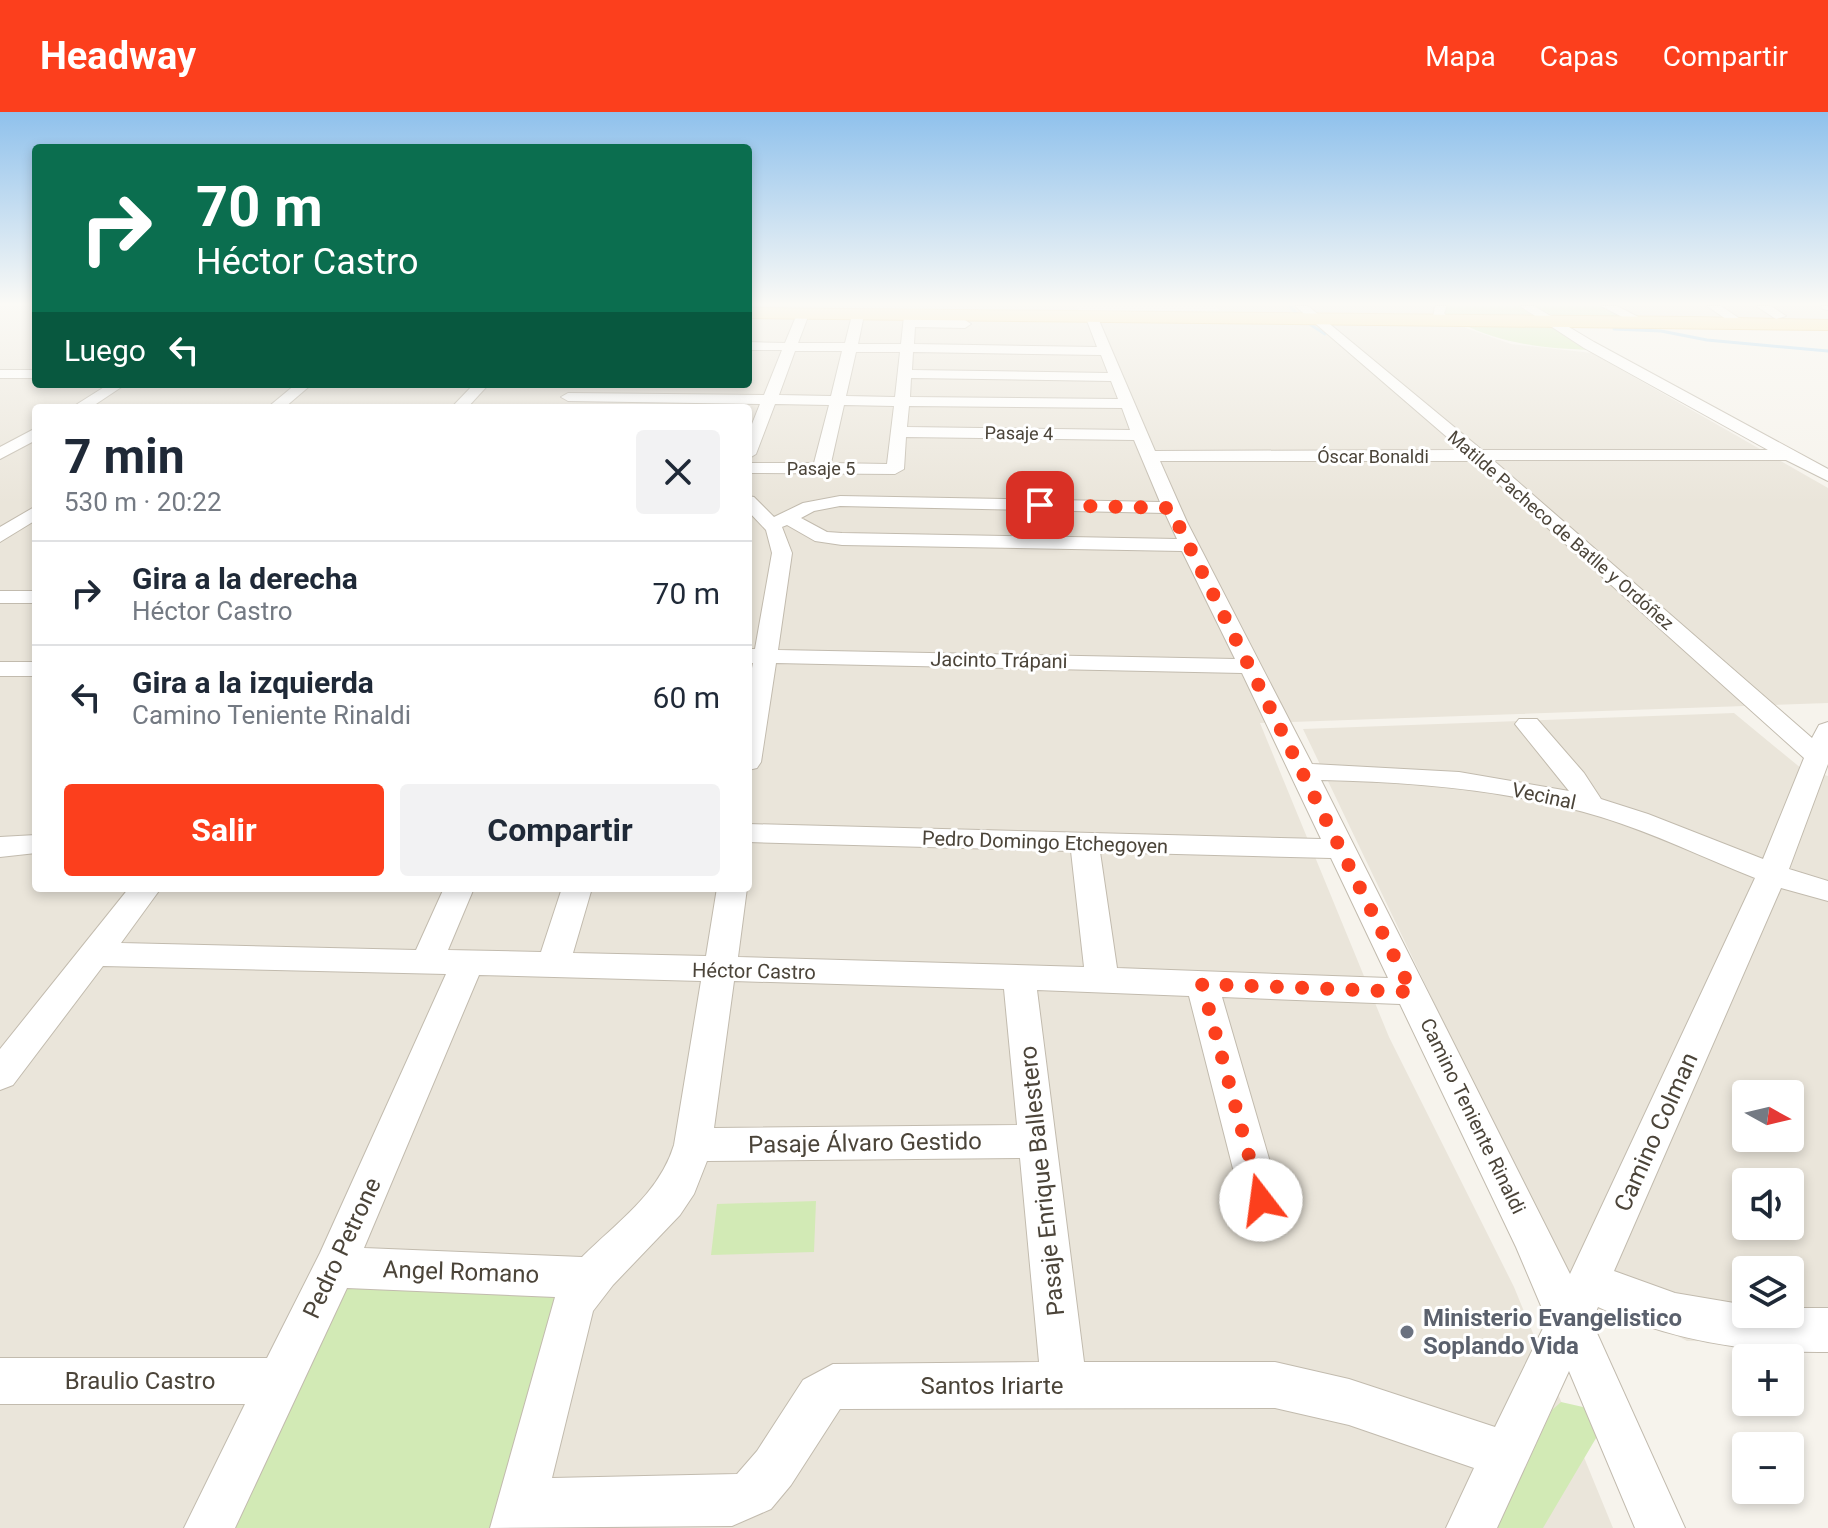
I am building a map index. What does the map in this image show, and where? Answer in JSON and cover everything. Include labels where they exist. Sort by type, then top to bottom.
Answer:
[{"type":"street","points":[[752,443],[778,372]]},
{"type":"street","points":[[821,468],[844,372]]},
{"type":"street","points":[[1080,372],[1117,377]]},
{"type":"street","name":"Camino Teniente Rinaldi","points":[[1115,372],[1170,508],[1304,772],[1533,1238],[1660,1528]]},
{"type":"street","name":"Matilde Pacheco de Batlle y Ordóñez","points":[[1380,372],[1819,757]]},
{"type":"street","points":[[1643,372],[1828,476]]},
{"type":"street","points":[[0,374],[32,374]]},
{"type":"street","points":[[898,432],[904,374],[1117,377]]},
{"type":"street","points":[[564,403],[902,401],[1117,377]]},
{"type":"street","points":[[86,404],[112,388]]},
{"type":"street","points":[[280,404],[300,388]]},
{"type":"street","points":[[463,404],[478,388]]},
{"type":"street","name":"Pasaje 4","points":[[898,432],[1143,446]]},
{"type":"street","name":"Pasaje 5","points":[[752,468],[895,469],[898,432]]},
{"type":"street","points":[[0,454],[32,435]]},
{"type":"street","name":"Óscar Bonaldi","points":[[1143,446],[1477,456],[1792,455]]},
{"type":"street","points":[[826,502],[825,531],[830,538]]},
{"type":"street","points":[[781,521],[826,502],[1170,508]]},
{"type":"street","points":[[752,503],[781,521],[830,538],[1188,545]]},
{"type":"street","points":[[0,536],[32,515]]},
{"type":"street","points":[[752,720],[758,656],[782,553],[781,521]]},
{"type":"street","points":[[0,597],[32,597]]},
{"type":"street","name":"Jacinto Trápani","points":[[758,656],[1251,666]]},
{"type":"street","points":[[1528,724],[1575,779],[1591,806]]},
{"type":"street","name":"Camino Colman","points":[[1471,1528],[1589,1281],[1773,872],[1828,730]]},
{"type":"street","name":"Vecinal","points":[[1304,772],[1427,776],[1525,791],[1591,806],[1828,891]]},
{"type":"street","name":"Pedro Domingo Etchegoyen","points":[[752,833],[1341,849]]},
{"type":"street","points":[[1084,843],[1102,980]]},
{"type":"street","points":[[0,847],[32,844]]},
{"type":"street","points":[[0,1075],[143,892]]},
{"type":"street","points":[[427,962],[457,892]]},
{"type":"street","points":[[553,966],[576,892]]},
{"type":"street","points":[[519,1515],[568,1322],[588,1278],[667,1200],[685,1170],[693,1145],[731,892]]},
{"type":"street","name":"Héctor Castro","points":[[96,954],[1019,977],[1412,992]]},
{"type":"street","name":"Pedro Petrone","points":[[209,1528],[335,1267],[467,964]]},
{"type":"street","name":"Pasaje Enrique Ballestero","points":[[1019,977],[1064,1386]]},
{"type":"street","points":[[1202,984],[1261,1200]]},
{"type":"street","name":"Pasaje Álvaro Gestido","points":[[693,1145],[1037,1141]]},
{"type":"street","name":"Angel Romano","points":[[335,1267],[588,1278]]},
{"type":"street","points":[[1589,1281],[1617,1296],[1667,1314],[1731,1327],[1828,1330]]},
{"type":"street","name":"Braulio Castro","points":[[0,1381],[280,1381]]},
{"type":"street","name":"Santos Iriarte","points":[[519,1515],[732,1501],[743,1497],[754,1492],[774,1468],[819,1396],[833,1387],[856,1385],[1275,1385],[1349,1402],[1507,1455]]},
{"type":"shaded area","points":[[0,372],[32,372],[32,388],[752,388],[752,372],[1625,372],[1828,488],[1828,703],[1260,723],[1389,1037],[1514,1287],[1613,1528],[0,1528]]},
{"type":"shaded area","points":[[1734,713],[1802,769],[1828,776],[1828,1342],[1687,1341],[1566,1278],[1303,729]]},
{"type":"green space","points":[[816,1201],[814,1252],[711,1255],[717,1204]]},
{"type":"green space","points":[[549,1283],[562,1306],[497,1528],[226,1528],[341,1286]]},
{"type":"green space","points":[[1561,1402],[1583,1407],[1602,1428],[1543,1528],[1497,1528],[1552,1410]]},
{"type":"place","name":"Ministerio Evangelistico Soplando Vida","points":[[1407,1332]]},
{"type":"route","points":[[1040,505],[1170,508],[1412,992],[1202,984],[1261,1200]]}]
